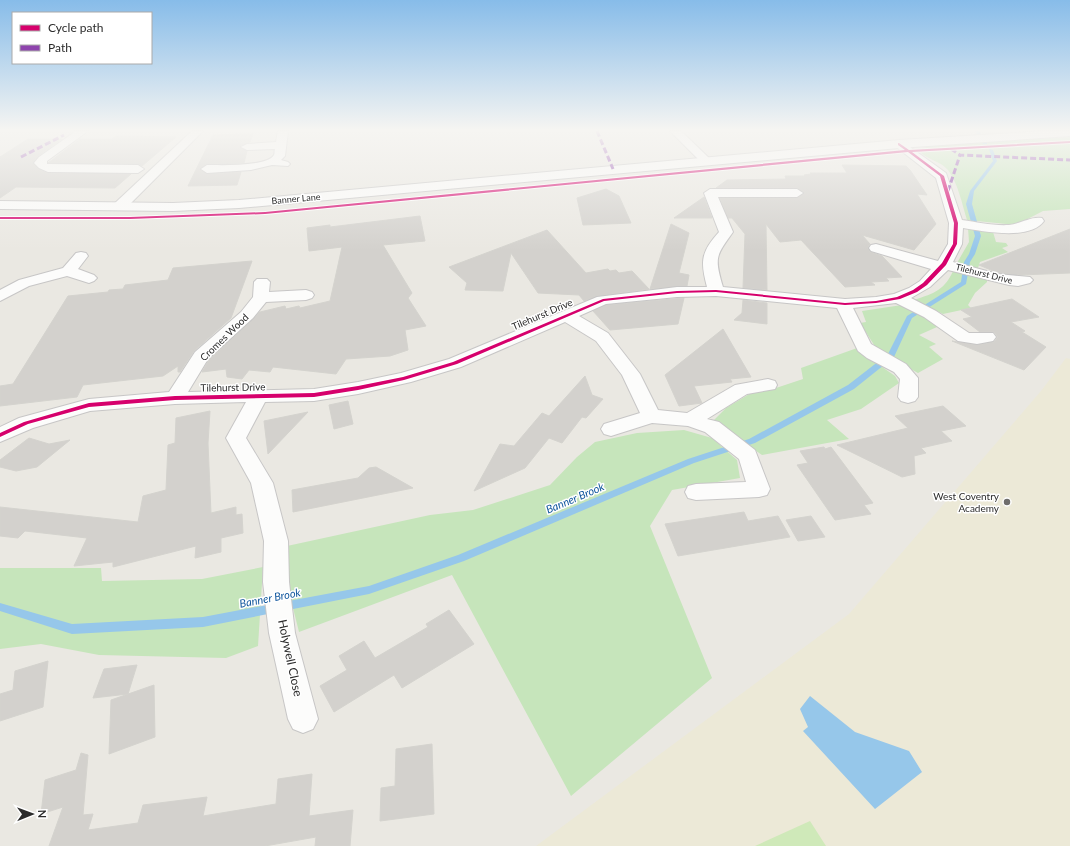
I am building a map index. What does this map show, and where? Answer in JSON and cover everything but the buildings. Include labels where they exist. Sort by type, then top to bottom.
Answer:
[{"type":"street","points":[[120,206],[157,170]]},
{"type":"street","name":"Banner Lane","points":[[0,205],[120,206],[239,204],[603,170]]},
{"type":"street","name":"Tilehurst Drive","points":[[0,435],[26,423],[89,405],[175,398],[314,395],[358,388],[404,378],[455,363],[603,300],[677,292],[716,291],[846,304],[903,300],[946,266],[962,224],[942,176],[935,170]]},
{"type":"street","points":[[704,181],[726,232],[714,244],[708,262],[716,291]]},
{"type":"street","points":[[710,193],[797,194]]},
{"type":"street","points":[[962,224],[1003,229],[1021,229],[1037,221]]},
{"type":"street","name":"Tilehurst Drive","points":[[869,245],[946,266],[979,272],[1005,280],[1019,282],[1025,280]]},
{"type":"street","points":[[68,271],[80,256]]},
{"type":"street","points":[[0,296],[24,283],[68,271],[89,278]]},
{"type":"street","name":"Cromes Wood","points":[[175,398],[200,356],[247,315],[261,290],[306,295]]},
{"type":"street","points":[[903,300],[930,314],[964,337],[977,339],[987,337]]},
{"type":"street","points":[[846,304],[845,310],[864,347],[873,354],[900,368],[909,378],[908,397]]},
{"type":"street","points":[[565,315],[602,337],[631,374],[651,416]]},
{"type":"street","points":[[690,420],[742,389],[768,385]]},
{"type":"street","name":"Holywell Close","points":[[259,396],[236,438],[262,483],[276,541],[278,591],[282,633],[303,719]]},
{"type":"street","points":[[611,429],[651,416],[690,420],[712,427],[726,436],[748,455],[759,489],[696,492]]},
{"type":"shaded area","name":"West Coventry Academy","points":[[1066,358],[1070,359],[1070,846],[536,846],[849,614],[1041,391]]},
{"type":"green space","points":[[948,170],[1070,170],[1070,209],[1043,211],[1016,225],[967,220],[957,187]]},
{"type":"green space","points":[[968,228],[993,232],[996,242],[1006,243],[1008,246],[1002,248],[1008,252],[980,262],[978,268],[957,263],[969,242]]},
{"type":"green space","points":[[954,269],[987,279],[987,282],[975,293],[968,305],[971,308],[943,314],[914,300],[934,293],[938,290],[947,282]]},
{"type":"green space","points":[[902,305],[927,317],[937,327],[919,335],[936,344],[929,347],[943,359],[918,373],[878,351],[860,323],[866,322],[862,311]]},
{"type":"green space","points":[[860,347],[875,362],[895,376],[899,383],[861,409],[827,420],[849,439],[762,455],[713,421],[726,408],[751,393],[776,388],[803,379],[801,368]]},
{"type":"green space","points":[[684,430],[712,438],[737,460],[740,478],[672,490],[650,526],[712,678],[571,796],[452,575],[299,632],[288,588],[287,546],[430,515],[473,510],[550,485],[577,457],[595,442],[637,433]]},
{"type":"green space","points":[[263,567],[258,646],[226,658],[99,655],[41,644],[0,649],[0,568],[101,568],[102,581],[202,579]]},
{"type":"green space","points":[[810,821],[826,846],[755,846]]},
{"type":"water","points":[[810,696],[855,732],[909,751],[922,772],[875,809],[803,731],[808,727],[800,709]]},
{"type":"waterway","name":"Banner Brook","points":[[0,607],[72,629],[203,622],[369,590],[461,558],[691,461],[752,441],[851,387],[891,355],[909,317],[964,283],[967,262],[972,254],[978,236],[969,204],[972,191],[988,170]]},
{"type":"marked path","points":[[948,191],[955,170]]},
{"type":"cycle path","points":[[0,218],[130,218],[265,213],[702,170]]},
{"type":"cycle path","points":[[0,435],[26,423],[89,405],[175,398],[314,395],[358,388],[404,378],[455,363],[603,300],[677,292],[716,291],[845,304],[876,302],[898,298],[915,291],[925,284],[944,264],[955,244],[956,223],[942,176],[935,170]]},
{"type":"place","name":"West Coventry Academy","points":[[1007,502]]}]
